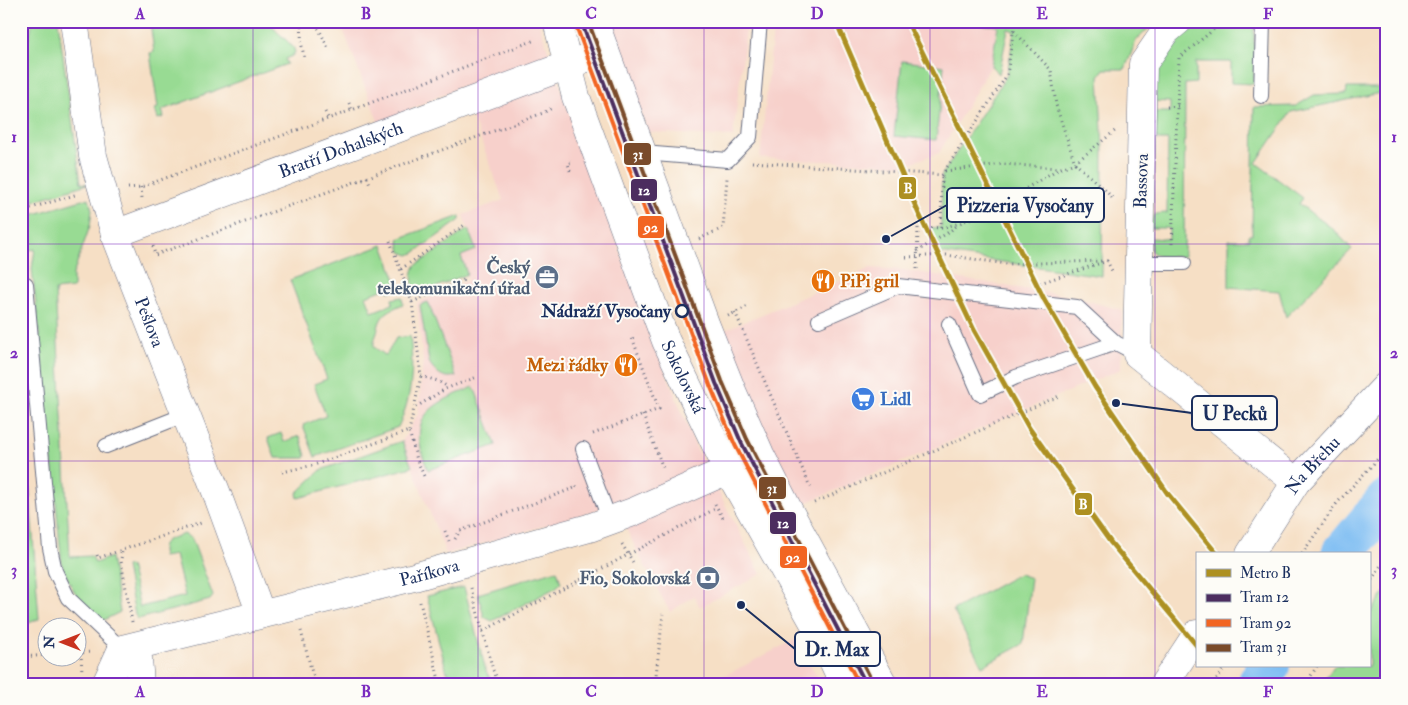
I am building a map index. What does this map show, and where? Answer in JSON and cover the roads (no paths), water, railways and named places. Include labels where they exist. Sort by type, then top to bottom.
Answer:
[{"type":"street","name":"Pešlova","points":[[74,21],[93,156],[115,234],[187,414],[261,614]]},
{"type":"street","name":"Sokolovská","points":[[557,21],[576,97],[666,341],[728,470],[822,637],[844,684]]},
{"type":"street","points":[[594,21],[706,326],[732,391],[760,454],[790,513],[882,684]]},
{"type":"street","name":"Bassova","points":[[1126,348],[1139,263],[1143,64],[1165,32],[1178,21]]},
{"type":"street","name":"Bratří Dohalských","points":[[115,234],[606,52]]},
{"type":"street","points":[[1126,348],[1296,482]]},
{"type":"street","name":"Na Břehu","points":[[1251,552],[1296,482],[1387,385]]},
{"type":"street","name":"Paříkova","points":[[131,640],[261,614],[414,577],[457,555],[610,521],[728,470]]},
{"type":"street","points":[[1164,684],[1196,636]]},
{"type":"street","points":[[94,680],[131,640]]},
{"type":"street","points":[[131,640],[140,684]]},
{"type":"lane","points":[[643,153],[728,160],[750,137],[760,21]]},
{"type":"lane","points":[[1261,96],[1263,21]]},
{"type":"lane","points":[[1139,263],[1178,263]]},
{"type":"lane","points":[[21,285],[26,284],[50,548],[55,571],[68,598],[131,640]]},
{"type":"lane","points":[[819,320],[898,286],[1078,307],[1126,348]]},
{"type":"lane","points":[[949,324],[980,394],[1016,377],[1126,348]]},
{"type":"lane","points":[[106,446],[187,414]]},
{"type":"lane","points":[[583,449],[610,521]]},
{"type":"waterway","points":[[1344,552],[1387,500]]},
{"type":"waterway","points":[[1258,684],[1268,668]]},
{"type":"metro line","name":"B","points":[[836,21],[919,214],[974,330],[1029,428],[1111,543],[1196,645]]},
{"type":"metro line","name":"B","points":[[907,21],[1044,299],[1095,387],[1168,494],[1215,552]]},
{"type":"tram line","name":"12","points":[[581,21],[716,383],[741,442],[866,684]]},
{"type":"tram line","name":"31","points":[[588,21],[722,381],[747,439],[872,681]]},
{"type":"tram line","name":"92","points":[[575,23],[710,385],[735,445],[859,684]]},
{"type":"place","name":"Pizzeria Vysočany","points":[[886,239]]},
{"type":"place","name":"Český telekomunikační úřad","points":[[547,277]]},
{"type":"place","name":"PiPi gril","points":[[823,281]]},
{"type":"place","name":"Nádraží Vysočany","points":[[682,311]]},
{"type":"place","name":"Mezi řádky","points":[[626,365]]},
{"type":"place","name":"Lidl","points":[[863,399]]},
{"type":"place","name":"U Pecků","points":[[1116,403]]},
{"type":"place","name":"Fio, Sokolovská","points":[[708,578]]},
{"type":"place","name":"Dr. Max","points":[[741,605]]}]
